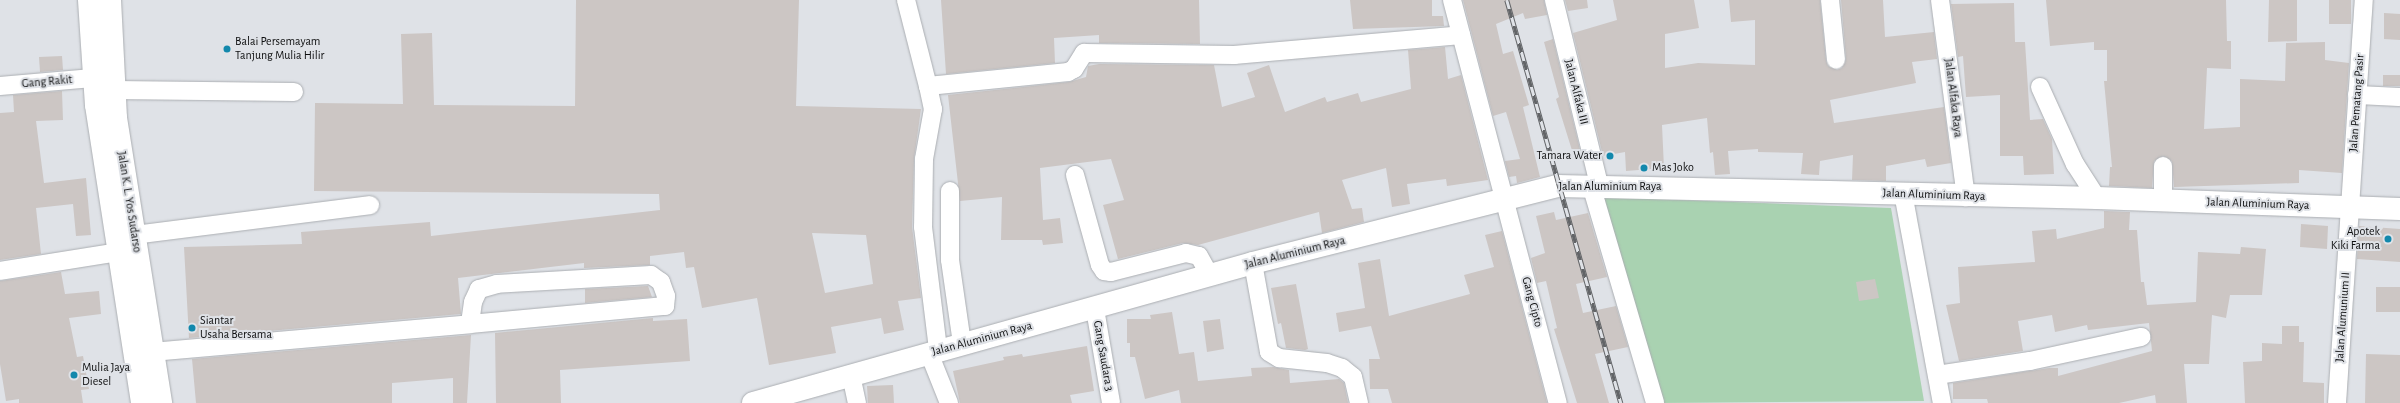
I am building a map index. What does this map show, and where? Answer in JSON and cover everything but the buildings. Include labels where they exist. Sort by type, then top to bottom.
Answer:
[{"type":"main road","name":"Jalan K. L. Yos Sudarso","points":[[89,0],[93,78],[118,252],[142,403]]},
{"type":"main road","name":"Jalan K. L. Yos Sudarso","points":[[110,0],[114,90],[134,235],[152,352],[162,403]]},
{"type":"main road","name":"Jalan Aluminium Raya","points":[[753,403],[778,399],[852,375],[962,343],[1095,309],[1253,263],[1558,186],[1595,185],[1903,193],[1966,197],[2097,198],[2163,202],[2400,209]]},
{"type":"street","points":[[906,0],[933,109],[924,159],[923,227],[933,352],[949,403]]},
{"type":"street","name":"Gang Cipto","points":[[1452,0],[1506,200],[1558,403]]},
{"type":"street","name":"Jalan Alfaka III","points":[[1554,0],[1595,185],[1655,403]]},
{"type":"street","points":[[1830,0],[1836,60]]},
{"type":"street","name":"Jalan Alfaka Raya","points":[[1940,0],[1966,197]]},
{"type":"street","name":"Jalan Pematang Pasir","points":[[2350,207],[2364,0]]},
{"type":"street","points":[[928,86],[1068,72],[1074,69],[1084,53],[1234,55],[1461,35]]},
{"type":"street","name":"Gang Rakit","points":[[0,86],[93,78]]},
{"type":"street","points":[[2040,86],[2075,164],[2097,198]]},
{"type":"street","points":[[114,90],[294,92]]},
{"type":"street","points":[[2357,96],[2400,97]]},
{"type":"street","points":[[2163,166],[2163,202]]},
{"type":"street","points":[[1075,175],[1100,265],[1104,271],[1112,272],[1186,253],[1199,256],[1210,276]]},
{"type":"street","points":[[950,191],[950,260],[962,343]]},
{"type":"street","points":[[1903,193],[1942,403]]},
{"type":"street","points":[[134,235],[370,205]]},
{"type":"street","name":"Jalan Alumunium II","points":[[2337,403],[2350,207]]},
{"type":"street","points":[[0,270],[118,252]]},
{"type":"street","points":[[1253,263],[1269,352],[1279,358],[1327,363],[1342,368],[1353,377],[1359,403]]},
{"type":"street","points":[[152,352],[470,324],[665,306],[666,296],[661,282],[651,275],[497,284],[479,289],[473,302],[470,324]]},
{"type":"street","name":"Gang Saudara 3","points":[[1095,309],[1111,403]]},
{"type":"street","points":[[1937,375],[2030,361],[2141,337]]},
{"type":"street","points":[[852,375],[857,403]]},
{"type":"green space","points":[[1601,197],[1891,208],[1924,401],[1659,403]]},
{"type":"railway","points":[[1507,0],[1621,403]]},
{"type":"place","name":"Balai Persemayam Tanjung Mulia Hilir","points":[[227,49]]},
{"type":"place","name":"Tamara Water","points":[[1610,156]]},
{"type":"place","name":"Mas Joko","points":[[1644,168]]},
{"type":"place","name":"Apotek Kiki Farma","points":[[2388,239]]},
{"type":"place","name":"Siantar Usaha Bersama","points":[[192,328]]},
{"type":"place","name":"Mulia Jaya Diesel","points":[[74,375]]}]
